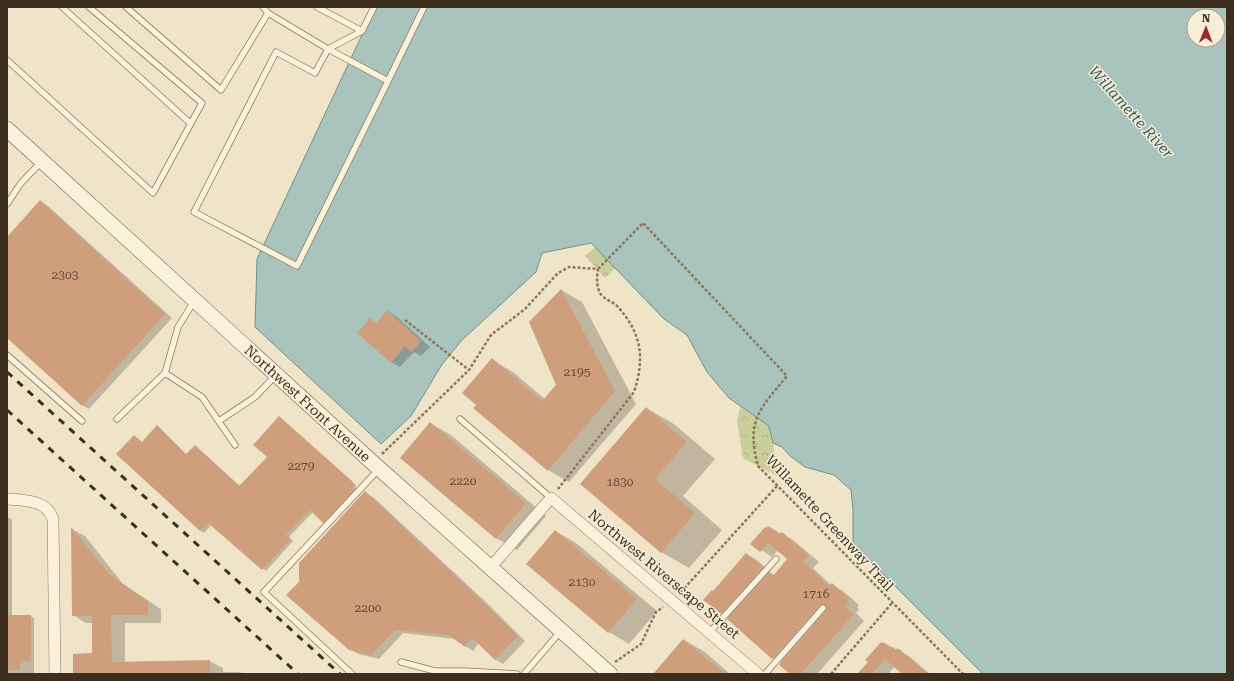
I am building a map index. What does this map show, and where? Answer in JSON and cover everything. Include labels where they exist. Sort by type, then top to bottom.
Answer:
[{"type":"main road","name":"Northwest Front Avenue","points":[[7,129],[376,466],[560,631],[607,671]]},
{"type":"street","points":[[490,568],[551,498]]},
{"type":"street","name":"Northwest Riverscape Street","points":[[551,498],[758,674]]},
{"type":"street","points":[[7,499],[41,504],[48,510],[53,519],[55,674]]},
{"type":"lane","points":[[62,7],[190,123]]},
{"type":"lane","points":[[7,60],[153,193],[190,123],[202,104],[89,7]]},
{"type":"lane","points":[[126,7],[221,90],[268,13]]},
{"type":"lane","points":[[263,7],[268,13],[328,49],[388,81]]},
{"type":"lane","points":[[318,7],[362,31]]},
{"type":"lane","points":[[374,7],[362,31],[328,49],[315,73],[276,52],[194,212],[298,266],[424,7]]},
{"type":"lane","points":[[7,204],[21,183],[42,161]]},
{"type":"lane","points":[[117,419],[165,373],[178,327],[195,300]]},
{"type":"lane","points":[[7,355],[82,421]]},
{"type":"lane","points":[[165,373],[202,397],[235,445]]},
{"type":"lane","points":[[219,421],[256,397],[276,375]]},
{"type":"lane","points":[[460,418],[551,498]]},
{"type":"lane","points":[[352,674],[264,592],[327,526],[376,466]]},
{"type":"lane","points":[[710,632],[776,559]]},
{"type":"lane","points":[[765,674],[823,608]]},
{"type":"lane","points":[[524,674],[560,631]]},
{"type":"lane","points":[[402,662],[435,671],[464,670],[516,674]]},
{"type":"path","name":"Willamette Greenway Trail","points":[[598,269],[643,223],[787,376],[760,408],[753,426],[753,447],[758,466],[963,674]]},
{"type":"path","points":[[376,466],[469,370],[491,335],[525,309],[558,273],[569,267],[598,269],[597,285],[601,295],[616,304],[629,320],[638,338],[640,351],[639,375],[634,392],[551,498]]},
{"type":"path","points":[[406,320],[469,370]]},
{"type":"path","points":[[607,671],[641,644],[656,612],[687,587],[777,486]]},
{"type":"path","points":[[831,674],[892,603]]},
{"type":"green space","points":[[647,200],[769,425],[779,477],[743,458],[737,420],[741,404],[635,250],[605,278],[585,256]]},
{"type":"water","name":"Willamette River","points":[[375,7],[1227,7],[1227,674],[983,674],[853,544],[853,510],[851,490],[834,475],[805,467],[790,456],[782,447],[773,443],[769,426],[729,398],[707,372],[687,335],[664,319],[591,243],[542,253],[536,272],[461,341],[441,366],[411,416],[381,444],[255,327],[257,259]]},
{"type":"building","points":[[40,200],[165,314],[82,406],[7,338],[7,237]]},
{"type":"building","points":[[561,289],[615,391],[548,471],[473,408],[476,405],[462,393],[492,358],[542,401],[556,385],[529,322]]},
{"type":"building","points":[[387,310],[421,341],[411,352],[405,346],[391,363],[357,333],[370,318],[376,323]]},
{"type":"building","points":[[646,407],[687,442],[655,479],[695,513],[661,553],[580,484]]},
{"type":"building","points":[[279,416],[353,482],[353,491],[323,523],[310,510],[286,535],[291,539],[262,570],[208,523],[200,531],[116,454],[134,435],[142,442],[157,425],[186,454],[195,445],[239,486],[267,457],[253,445]]},
{"type":"building","points":[[430,422],[526,503],[496,539],[400,458]]},
{"type":"building","points":[[365,491],[518,636],[495,660],[472,638],[465,647],[449,635],[395,630],[371,655],[349,650],[286,595],[299,582],[299,563]]},
{"type":"building","points":[[768,526],[780,534],[782,532],[809,555],[803,561],[829,586],[832,583],[849,598],[847,600],[849,602],[845,606],[854,614],[801,674],[790,674],[779,665],[826,611],[825,605],[820,605],[772,659],[727,619],[769,573],[774,575],[787,559],[768,543],[760,552],[750,544],[765,527],[766,528]]},
{"type":"building","points":[[71,527],[110,575],[148,601],[148,615],[111,615],[112,662],[210,660],[210,674],[73,674],[73,654],[92,653],[92,616],[72,616]]},
{"type":"building","points":[[555,530],[637,599],[608,633],[526,564]]},
{"type":"building","points":[[746,553],[763,567],[721,614],[703,600],[712,590],[713,591]]},
{"type":"building","points":[[7,615],[31,615],[31,661],[20,661],[20,670],[7,670]]},
{"type":"building","points":[[683,639],[725,674],[653,674]]},
{"type":"building","points":[[881,642],[892,649],[893,647],[896,650],[898,648],[928,674],[902,674],[885,659],[872,674],[857,674],[868,662],[865,660]]},
{"type":"railway","points":[[7,372],[340,674]]},
{"type":"railway","points":[[7,410],[298,674]]}]
